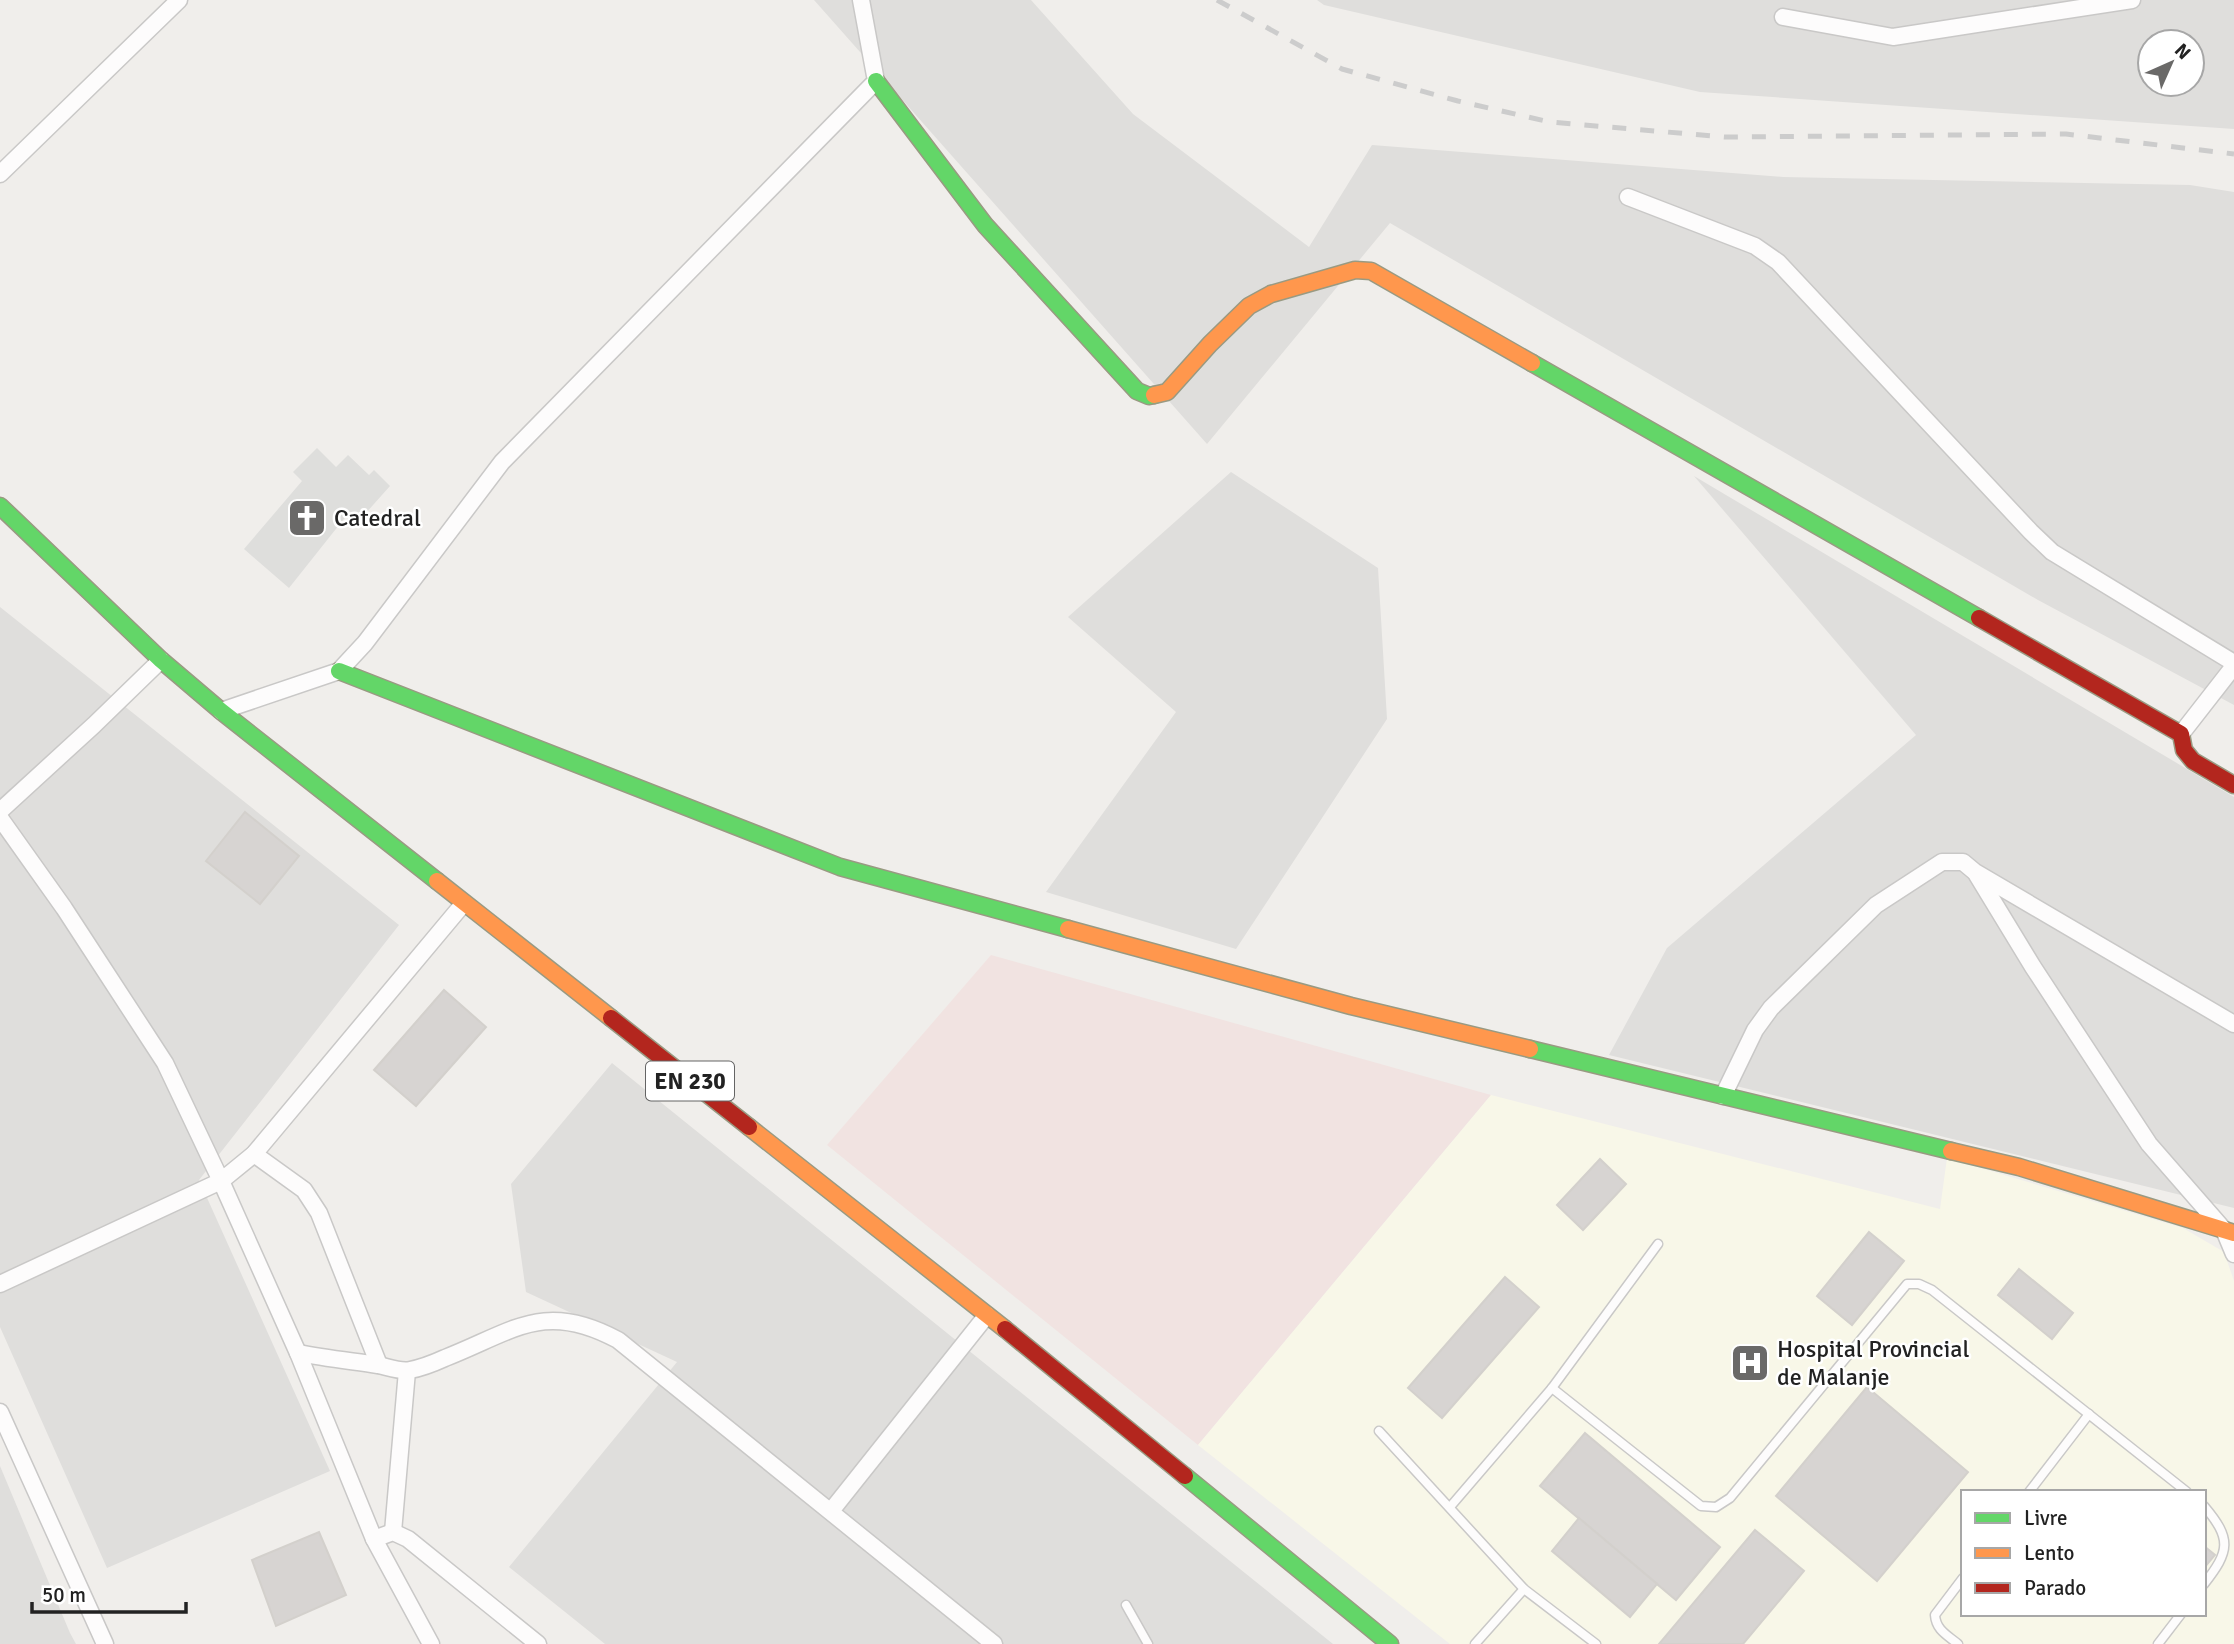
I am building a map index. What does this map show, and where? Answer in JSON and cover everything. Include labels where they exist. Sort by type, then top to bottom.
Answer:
[{"type":"street","points":[[0,174],[179,0]]},
{"type":"street","points":[[861,0],[876,81],[985,225],[1137,391],[1149,396],[1167,392],[1249,306],[1271,294],[1355,270],[1371,271],[2181,734]]},
{"type":"street","points":[[1783,17],[1893,37],[2132,0]]},
{"type":"street","points":[[221,710],[339,671],[365,643],[502,462],[876,81]]},
{"type":"street","points":[[1628,197],[1755,246],[1778,262],[2052,552],[2234,664],[2181,734],[2184,750],[2193,761],[2234,785]]},
{"type":"street","name":"EN 230","points":[[0,506],[161,660],[221,710],[987,1315],[1390,1644]]},
{"type":"street","points":[[0,811],[161,660]]},
{"type":"street","points":[[339,671],[840,867],[1351,1006],[2019,1167],[2229,1231]]},
{"type":"street","points":[[0,818],[64,908],[165,1063],[298,1353],[374,1539],[431,1644]]},
{"type":"street","points":[[1723,1096],[1755,1030],[1771,1008],[1876,905],[1942,862],[1963,862],[1975,872],[2234,1024]]},
{"type":"street","points":[[1975,872],[2033,967],[2149,1144],[2229,1231],[2234,1254]]},
{"type":"street","points":[[0,1284],[221,1181],[254,1154],[464,903]]},
{"type":"street","points":[[254,1154],[304,1190],[319,1213],[379,1365]]},
{"type":"street","points":[[831,1511],[987,1315]]},
{"type":"street","points":[[298,1353],[407,1371],[473,1347],[515,1327],[561,1320],[600,1330],[618,1340],[994,1644]]},
{"type":"street","points":[[393,1532],[407,1371]]},
{"type":"street","points":[[0,1412],[106,1644]]},
{"type":"street","points":[[374,1539],[393,1532],[408,1539],[538,1644]]},
{"type":"lane","points":[[1450,1507],[1552,1388],[1658,1244]]},
{"type":"lane","points":[[1552,1388],[1701,1506],[1716,1507],[1730,1498],[1907,1284],[1919,1284],[1932,1290],[2184,1490]]},
{"type":"lane","points":[[2031,1490],[2089,1414]]},
{"type":"lane","points":[[1379,1431],[1524,1589],[1596,1644]]},
{"type":"lane","points":[[2206,1509],[2223,1534],[2226,1548],[2218,1566],[2206,1581]]},
{"type":"lane","points":[[1958,1644],[1935,1624],[1934,1615],[1961,1581]]},
{"type":"lane","points":[[1475,1644],[1524,1589]]},
{"type":"lane","points":[[1126,1605],[1148,1644]]},
{"type":"lane","points":[[2158,1644],[2179,1616]]},
{"type":"shaded area","points":[[814,0],[1031,0],[1133,114],[1309,247],[1372,145],[1783,177],[2190,185],[2234,192],[2234,705],[2038,600],[1390,223],[1207,444]]},
{"type":"shaded area","points":[[1317,0],[2234,0],[2234,129],[1700,92],[1324,5]]},
{"type":"shaded area","name":"Catedral","points":[[317,448],[336,467],[348,455],[369,475],[374,470],[390,486],[357,523],[347,515],[289,588],[244,549],[302,481],[293,472]]},
{"type":"shaded area","points":[[1231,472],[1378,568],[1387,719],[1236,949],[1046,892],[1176,712],[1068,617]]},
{"type":"shaded area","points":[[1694,476],[2234,797],[2234,1208],[1609,1055],[1667,948],[1916,735]]},
{"type":"shaded area","points":[[0,607],[399,925],[199,1180],[330,1471],[107,1568],[0,1327]]},
{"type":"shaded area","points":[[991,955],[1491,1095],[1198,1445],[827,1145]]},
{"type":"shaded area","points":[[612,1063],[1333,1644],[605,1644],[509,1567],[677,1362],[526,1292],[511,1184]]},
{"type":"shaded area","name":"Hospital Provincial de Malanje","points":[[1491,1095],[1940,1209],[1947,1158],[2183,1228],[2224,1252],[2234,1281],[2234,1644],[1450,1644],[1198,1445]]},
{"type":"shaded area","points":[[0,1466],[70,1633],[76,1644],[0,1644]]},
{"type":"building","points":[[245,812],[299,856],[260,904],[206,861]]},
{"type":"building","points":[[444,990],[486,1027],[416,1106],[374,1070]]},
{"type":"building","points":[[1600,1159],[1626,1184],[1583,1230],[1557,1205]]},
{"type":"building","points":[[1869,1232],[1904,1261],[1852,1325],[1817,1296]]},
{"type":"building","points":[[2019,1269],[2073,1313],[2052,1339],[1998,1295]]},
{"type":"building","points":[[1505,1277],[1539,1307],[1442,1418],[1408,1388]]},
{"type":"building","points":[[1867,1387],[1968,1472],[1877,1581],[1776,1496]]},
{"type":"building","points":[[1585,1433],[1720,1547],[1676,1600],[1540,1486]]},
{"type":"building","points":[[1579,1518],[1657,1584],[1630,1617],[1552,1551]]},
{"type":"building","points":[[1755,1530],[1804,1571],[1743,1644],[1659,1644]]},
{"type":"building","points":[[319,1532],[346,1595],[276,1626],[252,1560]]},
{"type":"building","points":[[2206,1548],[2215,1555],[2206,1566]]},
{"type":"railway","points":[[1217,0],[1342,69],[1458,101],[1550,122],[1725,137],[2066,134],[2234,154]]},
{"type":"traffic: fast","points":[[876,81],[985,225],[1137,391],[1149,396],[1154,395]]},
{"type":"traffic: fast","points":[[1532,363],[1979,618]]},
{"type":"traffic: fast","points":[[0,506],[161,660],[221,711],[437,881]]},
{"type":"traffic: fast","points":[[339,671],[840,867],[1068,929]]},
{"type":"traffic: fast","points":[[1530,1049],[1951,1151]]},
{"type":"traffic: fast","points":[[1185,1476],[1390,1644]]},
{"type":"traffic: slow","points":[[1154,395],[1167,392],[1249,306],[1271,294],[1355,270],[1371,271],[1532,363]]},
{"type":"traffic: slow","points":[[437,881],[611,1018]]},
{"type":"traffic: slow","points":[[1068,929],[1351,1006],[1530,1049]]},
{"type":"traffic: slow","points":[[749,1127],[1005,1329]]},
{"type":"traffic: slow","points":[[1951,1151],[2019,1167],[2234,1233]]},
{"type":"traffic: jam","points":[[1979,618],[2181,734],[2184,750],[2193,761],[2234,785]]},
{"type":"traffic: jam","points":[[611,1018],[749,1127]]},
{"type":"traffic: jam","points":[[1005,1329],[1185,1476]]},
{"type":"place","name":"Catedral","points":[[307,518]]},
{"type":"place","name":"Hospital Provincial de Malanje","points":[[1750,1363]]}]
